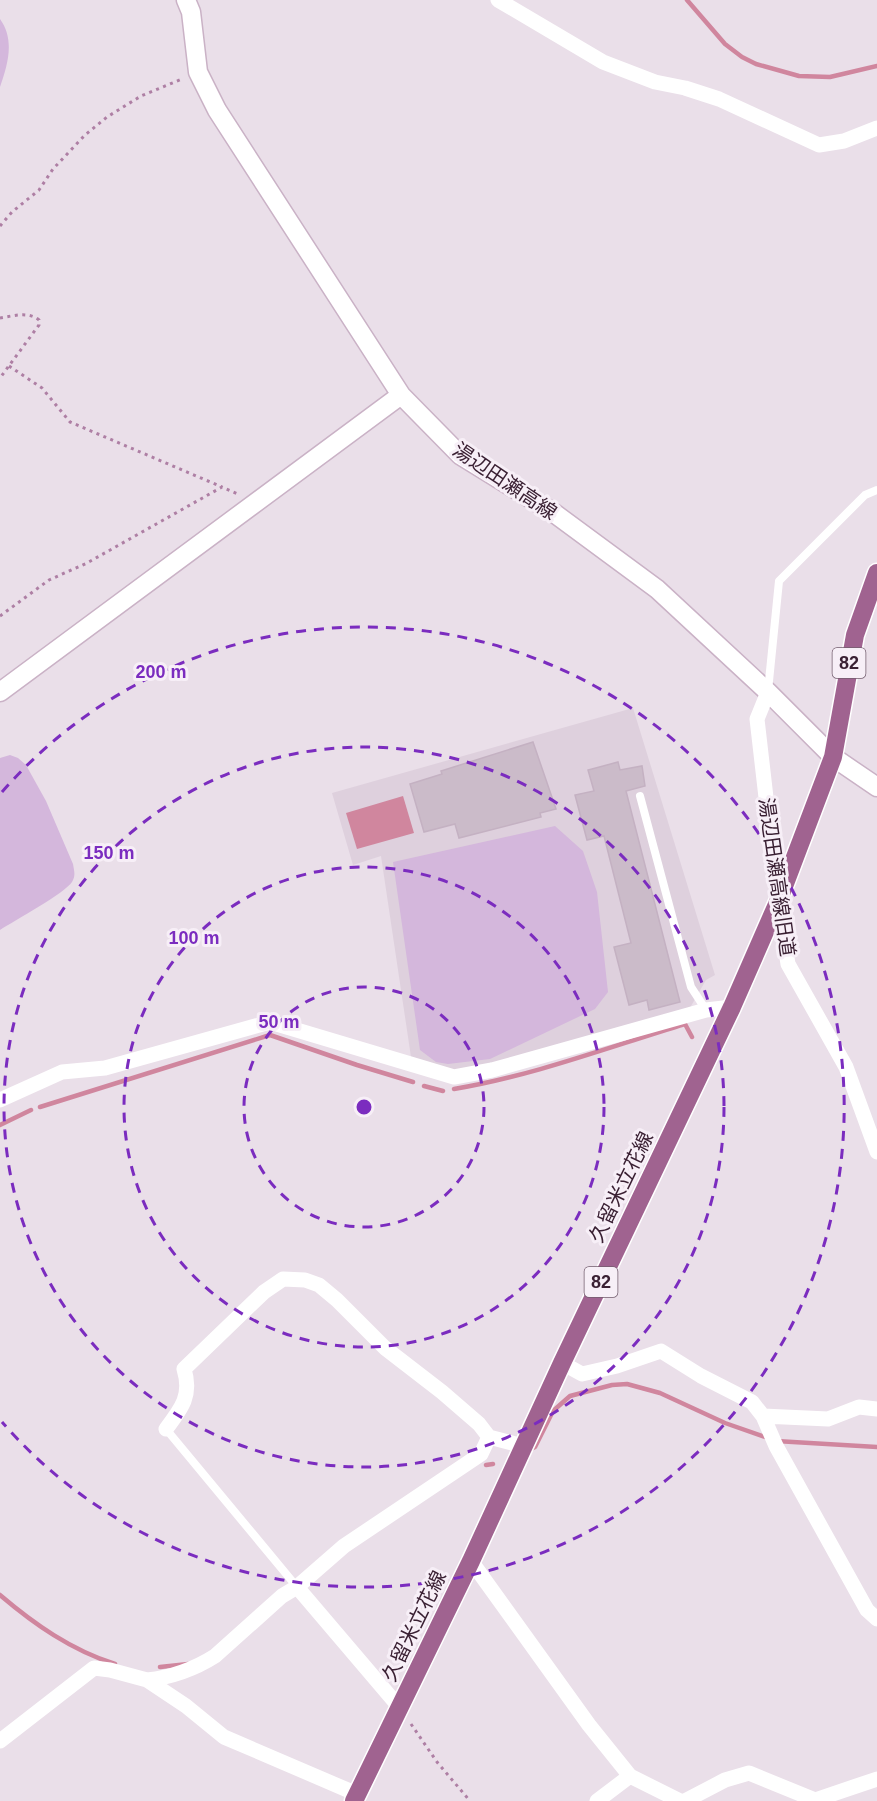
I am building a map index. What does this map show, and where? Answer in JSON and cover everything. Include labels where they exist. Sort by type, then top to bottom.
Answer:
[{"type":"main road","name":"湯辺田瀬高線","points":[[186,0],[190,12],[198,72],[217,110],[401,396],[460,454],[554,513],[657,589],[768,692],[833,757],[877,787]]},
{"type":"main road","points":[[0,692],[401,396]]},
{"type":"main road","name":"久留米立花線","points":[[356,1798],[471,1561],[562,1363],[732,1007],[778,902],[833,757],[855,634],[877,573]]},
{"type":"street","points":[[498,0],[603,62],[655,82],[685,88],[719,99],[819,144],[844,141],[877,128]]},
{"type":"street","name":"湯辺田瀬高線旧道","points":[[768,692],[757,719],[778,902],[788,964],[846,1067],[877,1152]]},
{"type":"street","points":[[0,1100],[62,1072],[105,1068],[270,1022],[454,1077],[492,1070],[706,1010],[732,1007]]},
{"type":"street","points":[[166,1429],[184,1406],[188,1382],[184,1369],[264,1292],[283,1279],[305,1280],[319,1285],[338,1300],[385,1348],[442,1392],[479,1424],[489,1437],[523,1446]]},
{"type":"street","points":[[562,1363],[582,1374],[618,1366],[661,1351],[701,1376],[752,1402],[763,1416],[776,1446],[861,1600],[867,1610],[877,1619]]},
{"type":"street","points":[[763,1416],[828,1419],[859,1407],[877,1409]]},
{"type":"street","points":[[147,1680],[173,1677],[215,1656],[282,1596],[297,1587],[344,1546],[481,1454],[489,1437]]},
{"type":"street","points":[[471,1561],[589,1725],[630,1776],[680,1801]]},
{"type":"street","points":[[297,1587],[400,1708]]},
{"type":"street","points":[[1,1740],[94,1668],[110,1670],[147,1680],[186,1706],[224,1737],[356,1798]]},
{"type":"street","points":[[685,1801],[725,1780],[749,1773],[815,1800],[877,1779]]},
{"type":"street","points":[[597,1801],[630,1776]]},
{"type":"lane","points":[[768,692],[779,581],[866,495],[877,490]]},
{"type":"lane","points":[[640,795],[691,987],[706,1010]]},
{"type":"lane","points":[[166,1429],[297,1587]]},
{"type":"path","points":[[0,226],[12,212],[39,190],[53,168],[85,135],[107,117],[141,96],[198,72]]},
{"type":"path","points":[[0,318],[24,314],[34,316],[39,320],[39,325],[0,378]]},
{"type":"path","points":[[9,366],[42,388],[70,422],[241,495]]},
{"type":"path","points":[[0,616],[49,580],[87,563],[222,487]]},
{"type":"path","points":[[400,1708],[437,1762],[470,1801]]},
{"type":"shaded area","points":[[0,19],[5,27],[9,52],[0,87]]},
{"type":"shaded area","points":[[633,708],[715,975],[706,980],[687,1013],[458,1073],[411,1057],[381,856],[353,865],[332,793]]},
{"type":"shaded area","points":[[10,755],[26,765],[46,801],[73,864],[74,875],[72,882],[60,893],[0,930],[0,758]]},
{"type":"shaded area","points":[[403,796],[414,833],[357,849],[346,813]]},
{"type":"shaded area","points":[[555,826],[583,851],[597,892],[608,992],[595,1009],[490,1059],[448,1064],[436,1062],[420,1050],[393,862]]},
{"type":"building","points":[[533,742],[556,809],[540,813],[541,817],[459,838],[455,824],[424,832],[410,784],[442,774],[441,771]]},
{"type":"building","points":[[618,762],[620,770],[642,766],[645,786],[626,791],[680,1002],[649,1010],[647,1000],[629,1005],[614,947],[631,943],[604,836],[587,840],[575,795],[594,791],[588,770]]},
{"type":"waterway","points":[[687,0],[725,44],[756,64],[799,76],[830,77],[877,66]]},
{"type":"waterway","points":[[454,1089],[541,1069],[685,1024],[692,1037]]},
{"type":"waterway","points":[[40,1107],[270,1035],[413,1082]]},
{"type":"waterway","points":[[424,1086],[443,1091]]},
{"type":"waterway","points":[[0,1125],[31,1110]]},
{"type":"waterway","points":[[529,1450],[535,1447],[553,1411],[570,1396],[612,1385],[627,1384],[660,1393],[725,1423],[768,1438]]},
{"type":"waterway","points":[[776,1441],[877,1447]]},
{"type":"waterway","points":[[486,1465],[493,1464]]},
{"type":"waterway","points":[[0,1595],[26,1616],[68,1644],[115,1664]]},
{"type":"waterway","points":[[160,1667],[188,1664]]}]
